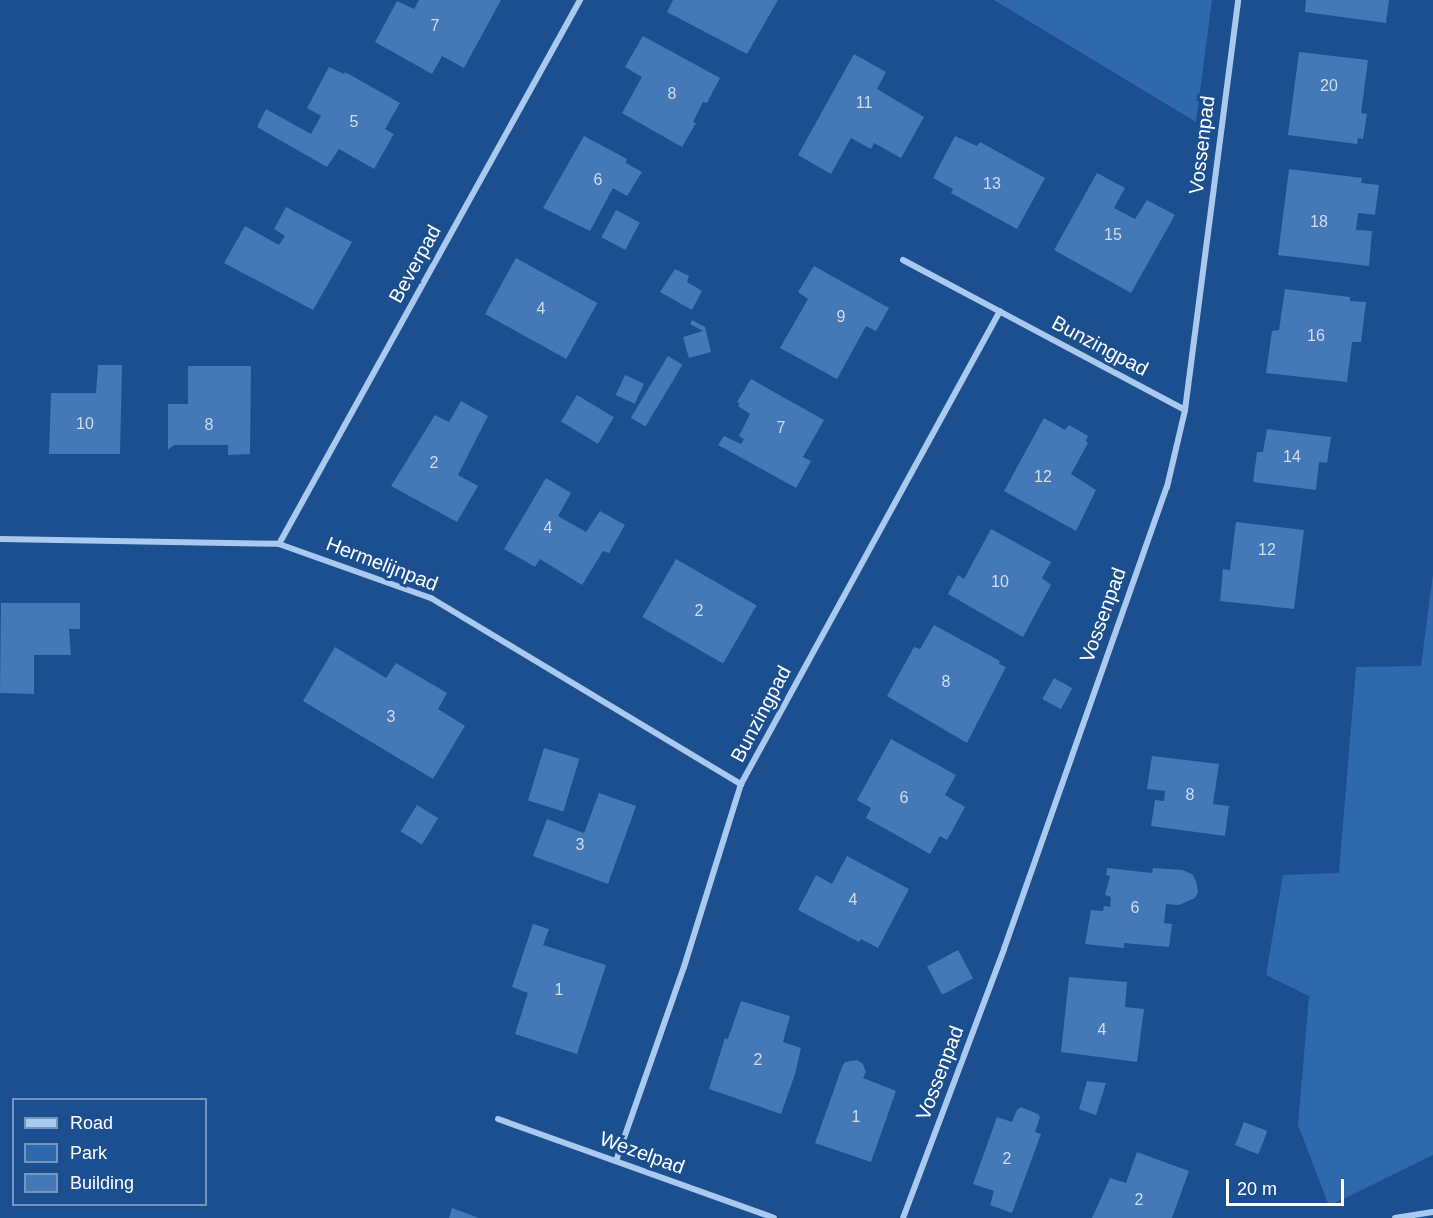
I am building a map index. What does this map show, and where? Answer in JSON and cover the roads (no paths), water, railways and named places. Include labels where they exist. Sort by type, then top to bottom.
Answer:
[{"type":"street","name":"Beverpad","points":[[279,544],[580,0]]},
{"type":"street","name":"Vossenpad","points":[[903,1218],[1004,950],[1167,487],[1185,410],[1238,0]]},
{"type":"street","name":"Bunzingpad","points":[[903,260],[1185,410]]},
{"type":"street","name":"Bunzingpad","points":[[616,1161],[684,967],[741,784],[1000,311]]},
{"type":"street","name":"Hermelijnpad","points":[[0,539],[279,544],[431,598],[741,784]]},
{"type":"street","name":"Wezelpad","points":[[498,1119],[774,1218]]},
{"type":"street","points":[[1395,1218],[1433,1212]]}]
